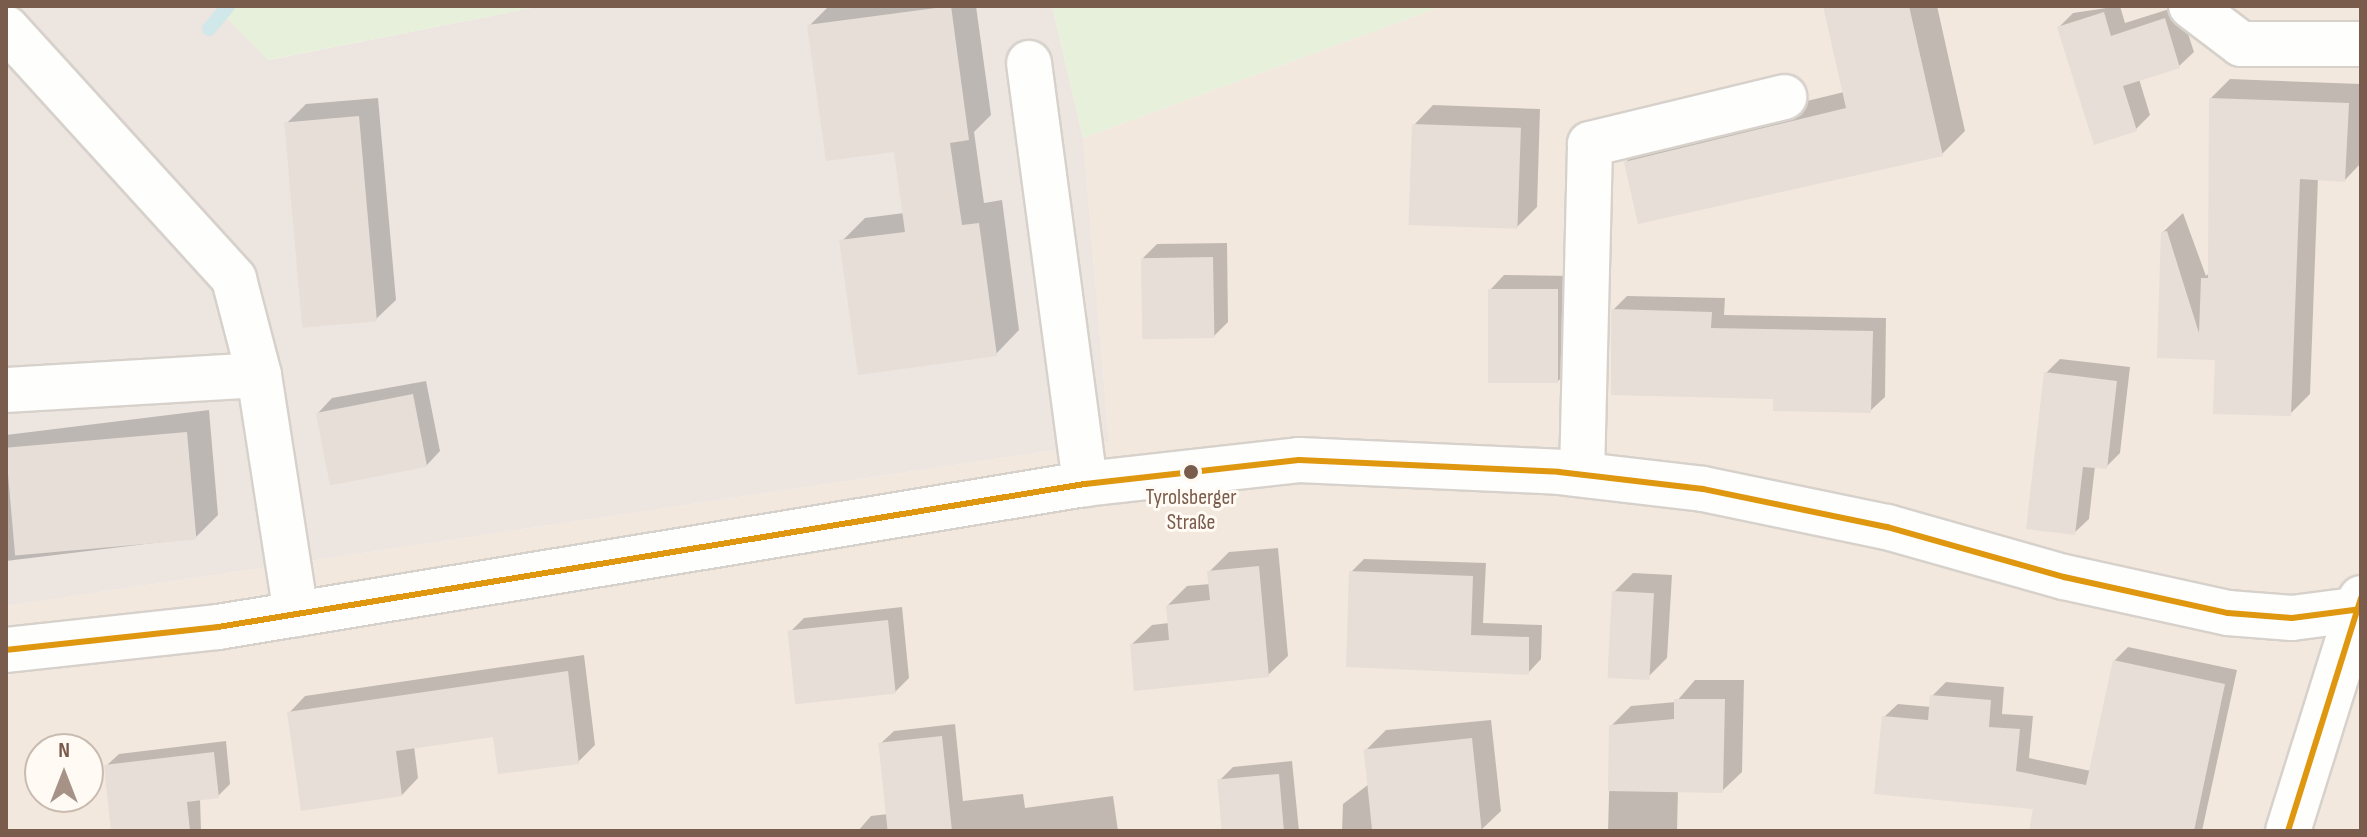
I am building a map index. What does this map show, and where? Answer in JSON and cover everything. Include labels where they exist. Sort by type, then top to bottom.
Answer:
[{"type":"street","points":[[2191,6],[2241,44],[2361,44]]},
{"type":"street","points":[[6,28],[234,279],[259,375],[296,614]]},
{"type":"street","points":[[1029,63],[1085,484]]},
{"type":"street","points":[[1582,474],[1590,144],[1784,97]]},
{"type":"street","points":[[6,390],[259,375]]},
{"type":"street","points":[[6,650],[296,614],[1085,484],[1299,460],[1582,474],[1784,503],[2064,577],[2228,613],[2292,618],[2360,607],[2288,831]]},
{"type":"shaded area","points":[[6,6],[215,6],[269,60],[541,6],[1052,6],[1083,138],[1109,442],[6,606]]},
{"type":"shaded area","points":[[1443,6],[2361,6],[2361,831],[6,831],[6,606],[1109,442],[1083,138]]},
{"type":"green space","points":[[215,6],[541,6],[268,60]]},
{"type":"green space","points":[[1052,6],[1443,6],[1083,138]]},
{"type":"building","points":[[951,6],[969,140],[950,143],[962,225],[979,223],[997,356],[858,375],[839,240],[905,232],[894,152],[826,161],[807,25]]},
{"type":"building","points":[[1823,6],[1909,6],[1943,156],[1638,224],[1624,162],[1846,108]]},
{"type":"building","points":[[2104,12],[2111,36],[2165,18],[2180,68],[2123,86],[2137,131],[2094,145],[2057,27]]},
{"type":"building","points":[[2209,98],[2349,103],[2345,182],[2300,179],[2291,416],[2213,414],[2215,360],[2157,358],[2161,232],[2167,231],[2199,333],[2201,278],[2208,278]]},
{"type":"building","points":[[359,116],[377,321],[302,328],[284,123]]},
{"type":"building","points":[[1412,124],[1521,128],[1517,229],[1408,225]]},
{"type":"building","points":[[1213,257],[1214,338],[1142,339],[1141,258]]},
{"type":"building","points":[[1488,289],[1558,289],[1558,383],[1488,383]]},
{"type":"building","points":[[1611,309],[1712,312],[1711,328],[1873,331],[1871,413],[1773,411],[1773,399],[1611,395]]},
{"type":"building","points":[[2044,372],[2117,381],[2107,469],[2083,467],[2075,535],[2026,529]]},
{"type":"building","points":[[413,394],[427,467],[330,486],[316,413]]},
{"type":"building","points":[[187,432],[196,540],[15,555],[6,448]]},
{"type":"building","points":[[1259,566],[1269,677],[1134,691],[1130,644],[1169,640],[1166,605],[1210,600],[1207,571]]},
{"type":"building","points":[[1349,571],[1473,576],[1471,635],[1529,637],[1529,675],[1346,667]]},
{"type":"building","points":[[1612,591],[1654,593],[1649,680],[1607,678]]},
{"type":"building","points":[[888,620],[896,694],[795,704],[788,631]]},
{"type":"building","points":[[2113,660],[2225,684],[2194,831],[2029,831],[2033,809],[1874,794],[1882,716],[1928,720],[1930,695],[1991,700],[1989,727],[2020,729],[2016,771],[2086,785]]},
{"type":"building","points":[[568,671],[579,764],[498,774],[493,737],[396,751],[402,796],[301,811],[287,712]]},
{"type":"building","points":[[1674,699],[1725,699],[1723,793],[1608,791],[1609,725],[1674,719]]},
{"type":"building","points":[[942,736],[952,831],[888,831],[878,743]]},
{"type":"building","points":[[1472,738],[1482,831],[1372,831],[1364,749]]},
{"type":"building","points":[[214,752],[219,798],[187,802],[190,831],[111,831],[104,765]]},
{"type":"building","points":[[1279,774],[1284,831],[1222,831],[1217,779]]},
{"type":"waterway","points":[[209,29],[228,6]]},
{"type":"transit line","points":[[6,650],[218,627],[1085,484],[1299,460],[1559,472],[1703,489],[1887,527],[2064,577],[2228,613],[2292,618],[2361,609]]},
{"type":"transit line","points":[[2288,831],[2361,598]]},
{"type":"place","name":"Tyrolsberger Straße","points":[[1191,472]]}]
